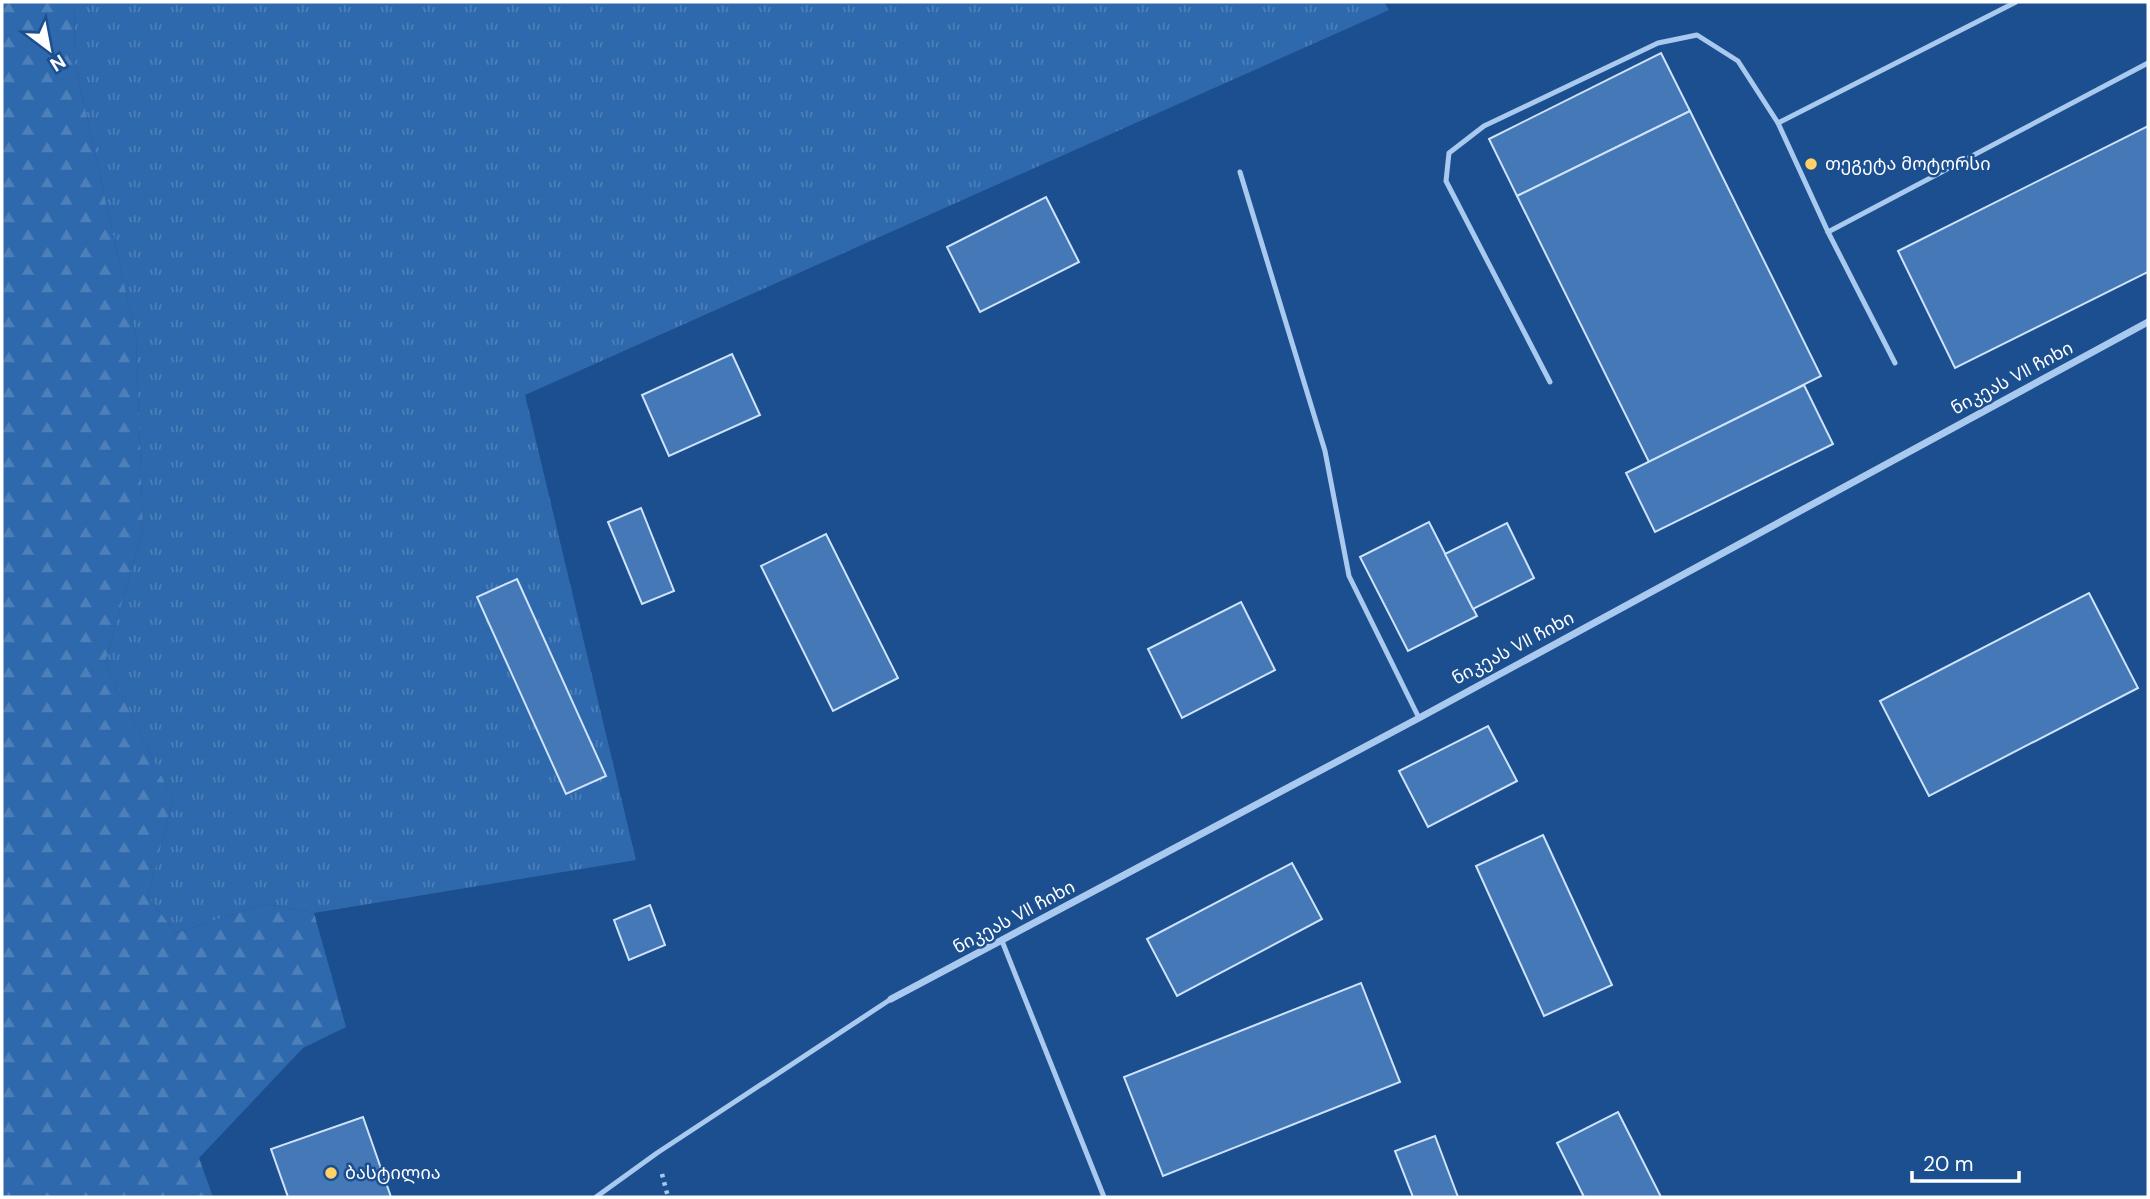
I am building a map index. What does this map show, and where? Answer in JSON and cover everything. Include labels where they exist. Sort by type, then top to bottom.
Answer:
[{"type":"street","name":"ნიკეას VII ჩიხი","points":[[891,999],[1419,718],[2148,322]]},
{"type":"lane","points":[[1778,123],[2016,2]]},
{"type":"lane","points":[[1550,382],[1446,181],[1449,153],[1484,126],[1508,114],[1658,43],[1697,35],[1738,61],[1778,123],[1828,232],[1895,363]]},
{"type":"lane","points":[[1828,232],[2148,63]]},
{"type":"lane","points":[[1240,172],[1325,452],[1349,576],[1419,718]]},
{"type":"lane","points":[[1002,941],[1104,1197]]},
{"type":"lane","points":[[596,1197],[657,1153],[891,999]]},
{"type":"green space","points":[[2,2],[75,2],[74,59],[136,337],[143,528],[105,663],[173,799],[148,897],[176,933],[266,904],[314,913],[346,1027],[303,1048],[199,1158],[213,1197],[2,1197]]},
{"type":"green space","points":[[75,2],[1384,2],[1389,10],[525,395],[636,860],[314,913],[266,904],[176,933],[148,897],[173,799],[105,663],[143,528],[136,337],[74,59]]},
{"type":"building","points":[[1661,53],[1690,111],[1517,196],[1489,139]]},
{"type":"building","points":[[1690,111],[1821,376],[1649,462],[1517,196]]},
{"type":"building","points":[[2148,126],[2148,272],[1955,368],[1898,251]]},
{"type":"building","points":[[1046,197],[1079,262],[980,312],[947,247]]},
{"type":"building","points":[[732,354],[760,415],[669,456],[642,395]]},
{"type":"building","points":[[1804,385],[1833,444],[1655,532],[1626,473]]},
{"type":"building","points":[[641,508],[674,591],[642,604],[608,522]]},
{"type":"building","points":[[1429,522],[1477,616],[1408,651],[1360,557]]},
{"type":"building","points":[[1507,523],[1534,578],[1473,609],[1445,554]]},
{"type":"building","points":[[826,534],[898,678],[833,711],[761,566]]},
{"type":"building","points":[[517,579],[606,776],[566,794],[477,597]]},
{"type":"building","points":[[2089,593],[2138,688],[1929,796],[1880,701]]},
{"type":"building","points":[[1241,602],[1275,670],[1182,718],[1148,649]]},
{"type":"building","points":[[1488,726],[1517,781],[1428,827],[1399,771]]},
{"type":"building","points":[[1543,835],[1612,985],[1544,1016],[1476,866]]},
{"type":"building","points":[[1292,863],[1322,919],[1177,996],[1147,939]]},
{"type":"building","points":[[650,905],[665,945],[629,960],[614,920]]},
{"type":"building","points":[[1361,983],[1400,1082],[1163,1176],[1124,1077]]},
{"type":"building","points":[[1618,1112],[1661,1197],[1584,1197],[1557,1143]]},
{"type":"building","name":"ბასტილია","points":[[363,1117],[391,1197],[288,1197],[271,1149]]},
{"type":"building","points":[[1435,1136],[1458,1197],[1413,1197],[1395,1151]]},
{"type":"place","name":"თეგეტა მოტორსი","points":[[1811,164]]},
{"type":"place","name":"ბასტილია","points":[[331,1173]]}]
